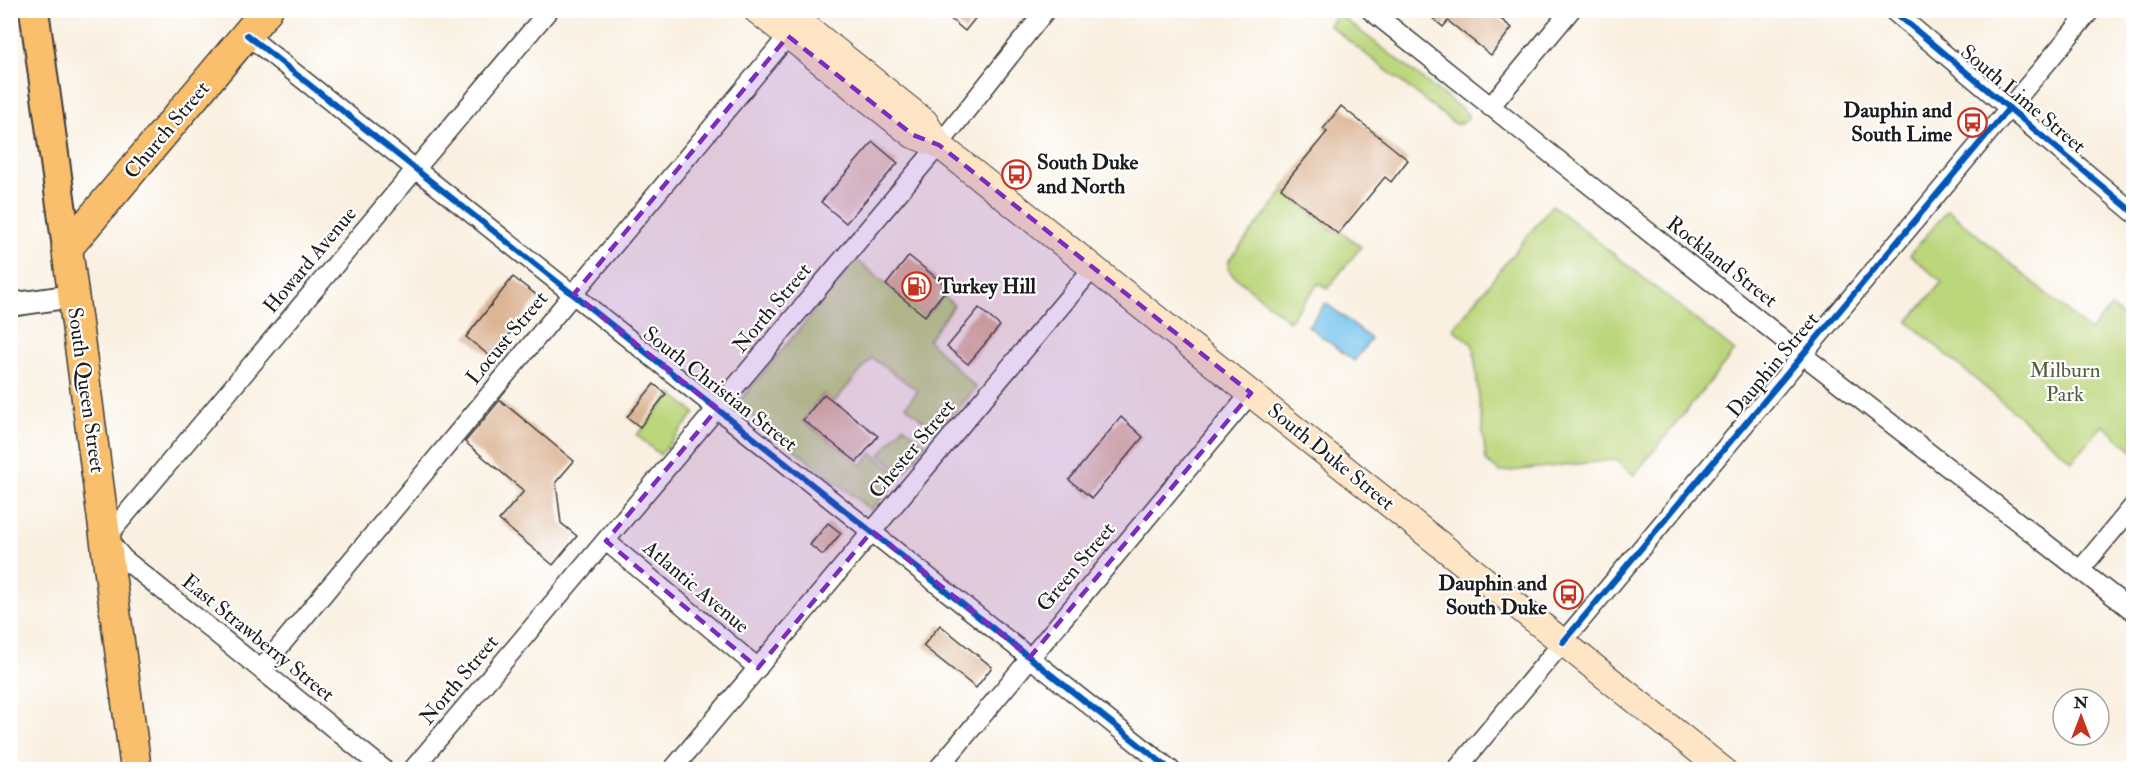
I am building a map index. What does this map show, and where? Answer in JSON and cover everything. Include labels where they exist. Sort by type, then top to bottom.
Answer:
[{"type":"highway","name":"Church Street","points":[[67,248],[267,10]]},
{"type":"highway","name":"South Queen Street","points":[[67,248],[136,770]]},
{"type":"main road","name":"South Queen Street","points":[[34,10],[67,248]]},
{"type":"main road","name":"South Duke Street","points":[[756,10],[913,135],[939,145],[1723,770]]},
{"type":"main road","name":"South Duke Street","points":[[785,10],[925,122],[939,145]]},
{"type":"street","name":"Howard Avenue","points":[[106,538],[549,10]]},
{"type":"street","name":"North Street","points":[[412,770],[939,145],[1046,10]]},
{"type":"street","name":"Rockland Street","points":[[1370,10],[1803,355],[2133,612]]},
{"type":"street","points":[[1490,106],[1570,10]]},
{"type":"street","name":"South Lime Street","points":[[1892,10],[2133,213]]},
{"type":"street","name":"Dauphin Street","points":[[1456,770],[2091,10]]},
{"type":"street","name":"South Christian Street","points":[[247,35],[1171,770]]},
{"type":"street","name":"Locust Street","points":[[261,669],[788,36]]},
{"type":"street","name":"Chester Street","points":[[672,770],[1093,268]]},
{"type":"street","points":[[10,305],[73,296]]},
{"type":"street","name":"Green Street","points":[[937,770],[1251,393]]},
{"type":"street","points":[[2080,570],[2133,506]]},
{"type":"street","name":"East Strawberry Street","points":[[106,538],[124,559],[385,770]]},
{"type":"street","name":"Atlantic Avenue","points":[[606,541],[758,668]]},
{"type":"highlighted area","points":[[788,36],[913,135],[939,145],[1251,393],[1030,657],[872,531],[758,668],[606,541],[717,409],[574,294]]},
{"type":"green space","points":[[1337,13],[1468,114],[1468,119],[1455,124],[1329,25]]},
{"type":"green space","points":[[1284,191],[1337,234],[1340,231],[1361,247],[1327,289],[1319,283],[1289,321],[1228,269],[1229,260]]},
{"type":"green space","points":[[1552,205],[1735,351],[1634,475],[1615,460],[1500,472],[1486,461],[1473,345],[1453,329]]},
{"type":"green space","name":"Milburn Park","points":[[1948,210],[2090,331],[2111,307],[2129,322],[2133,317],[2134,375],[2131,378],[2134,380],[2133,451],[2103,425],[2072,461],[1908,322],[1942,282],[1910,255]]},
{"type":"green space","points":[[857,260],[925,316],[944,296],[954,305],[928,340],[976,388],[937,432],[906,406],[918,391],[872,358],[834,402],[823,394],[803,421],[862,465],[872,453],[901,476],[871,510],[737,404]]},
{"type":"green space","points":[[672,394],[695,413],[660,455],[637,435]]},
{"type":"green space","points":[[903,426],[926,444],[904,473],[880,455]]},
{"type":"water","points":[[1326,303],[1371,339],[1354,361],[1308,326]]},
{"type":"building","points":[[940,10],[982,10],[965,31]]},
{"type":"building","points":[[1423,10],[1489,10],[1512,28],[1491,55],[1448,21],[1443,27]]},
{"type":"building","points":[[1341,106],[1408,160],[1391,182],[1385,177],[1338,234],[1281,188],[1327,132],[1323,129]]},
{"type":"building","points":[[873,142],[898,163],[846,223],[821,202]]},
{"type":"building","name":"Turkey Hill","points":[[909,256],[948,287],[925,316],[886,285]]},
{"type":"building","points":[[513,277],[539,297],[491,357],[466,337]]},
{"type":"building","points":[[979,308],[1000,326],[968,364],[947,347]]},
{"type":"building","points":[[654,384],[666,394],[640,427],[627,417]]},
{"type":"building","points":[[824,394],[878,436],[857,462],[803,420]]},
{"type":"building","points":[[500,400],[574,461],[556,482],[561,523],[577,536],[553,565],[499,520],[524,491],[465,442]]},
{"type":"building","points":[[1121,417],[1143,437],[1092,498],[1069,480]]},
{"type":"building","points":[[828,523],[841,533],[823,555],[810,545]]},
{"type":"building","points":[[940,625],[992,667],[976,688],[923,646]]},
{"type":"cycle path","points":[[1892,10],[2134,213]]},
{"type":"cycle path","points":[[247,35],[1171,770]]},
{"type":"cycle path","points":[[1563,642],[2009,108]]},
{"type":"place","name":"Dauphin and South Lime","points":[[1973,122]]},
{"type":"place","name":"South Duke and North","points":[[1016,174]]},
{"type":"place","name":"Turkey Hill","points":[[917,286]]},
{"type":"place","name":"Dauphin and South Duke","points":[[1568,595]]}]
